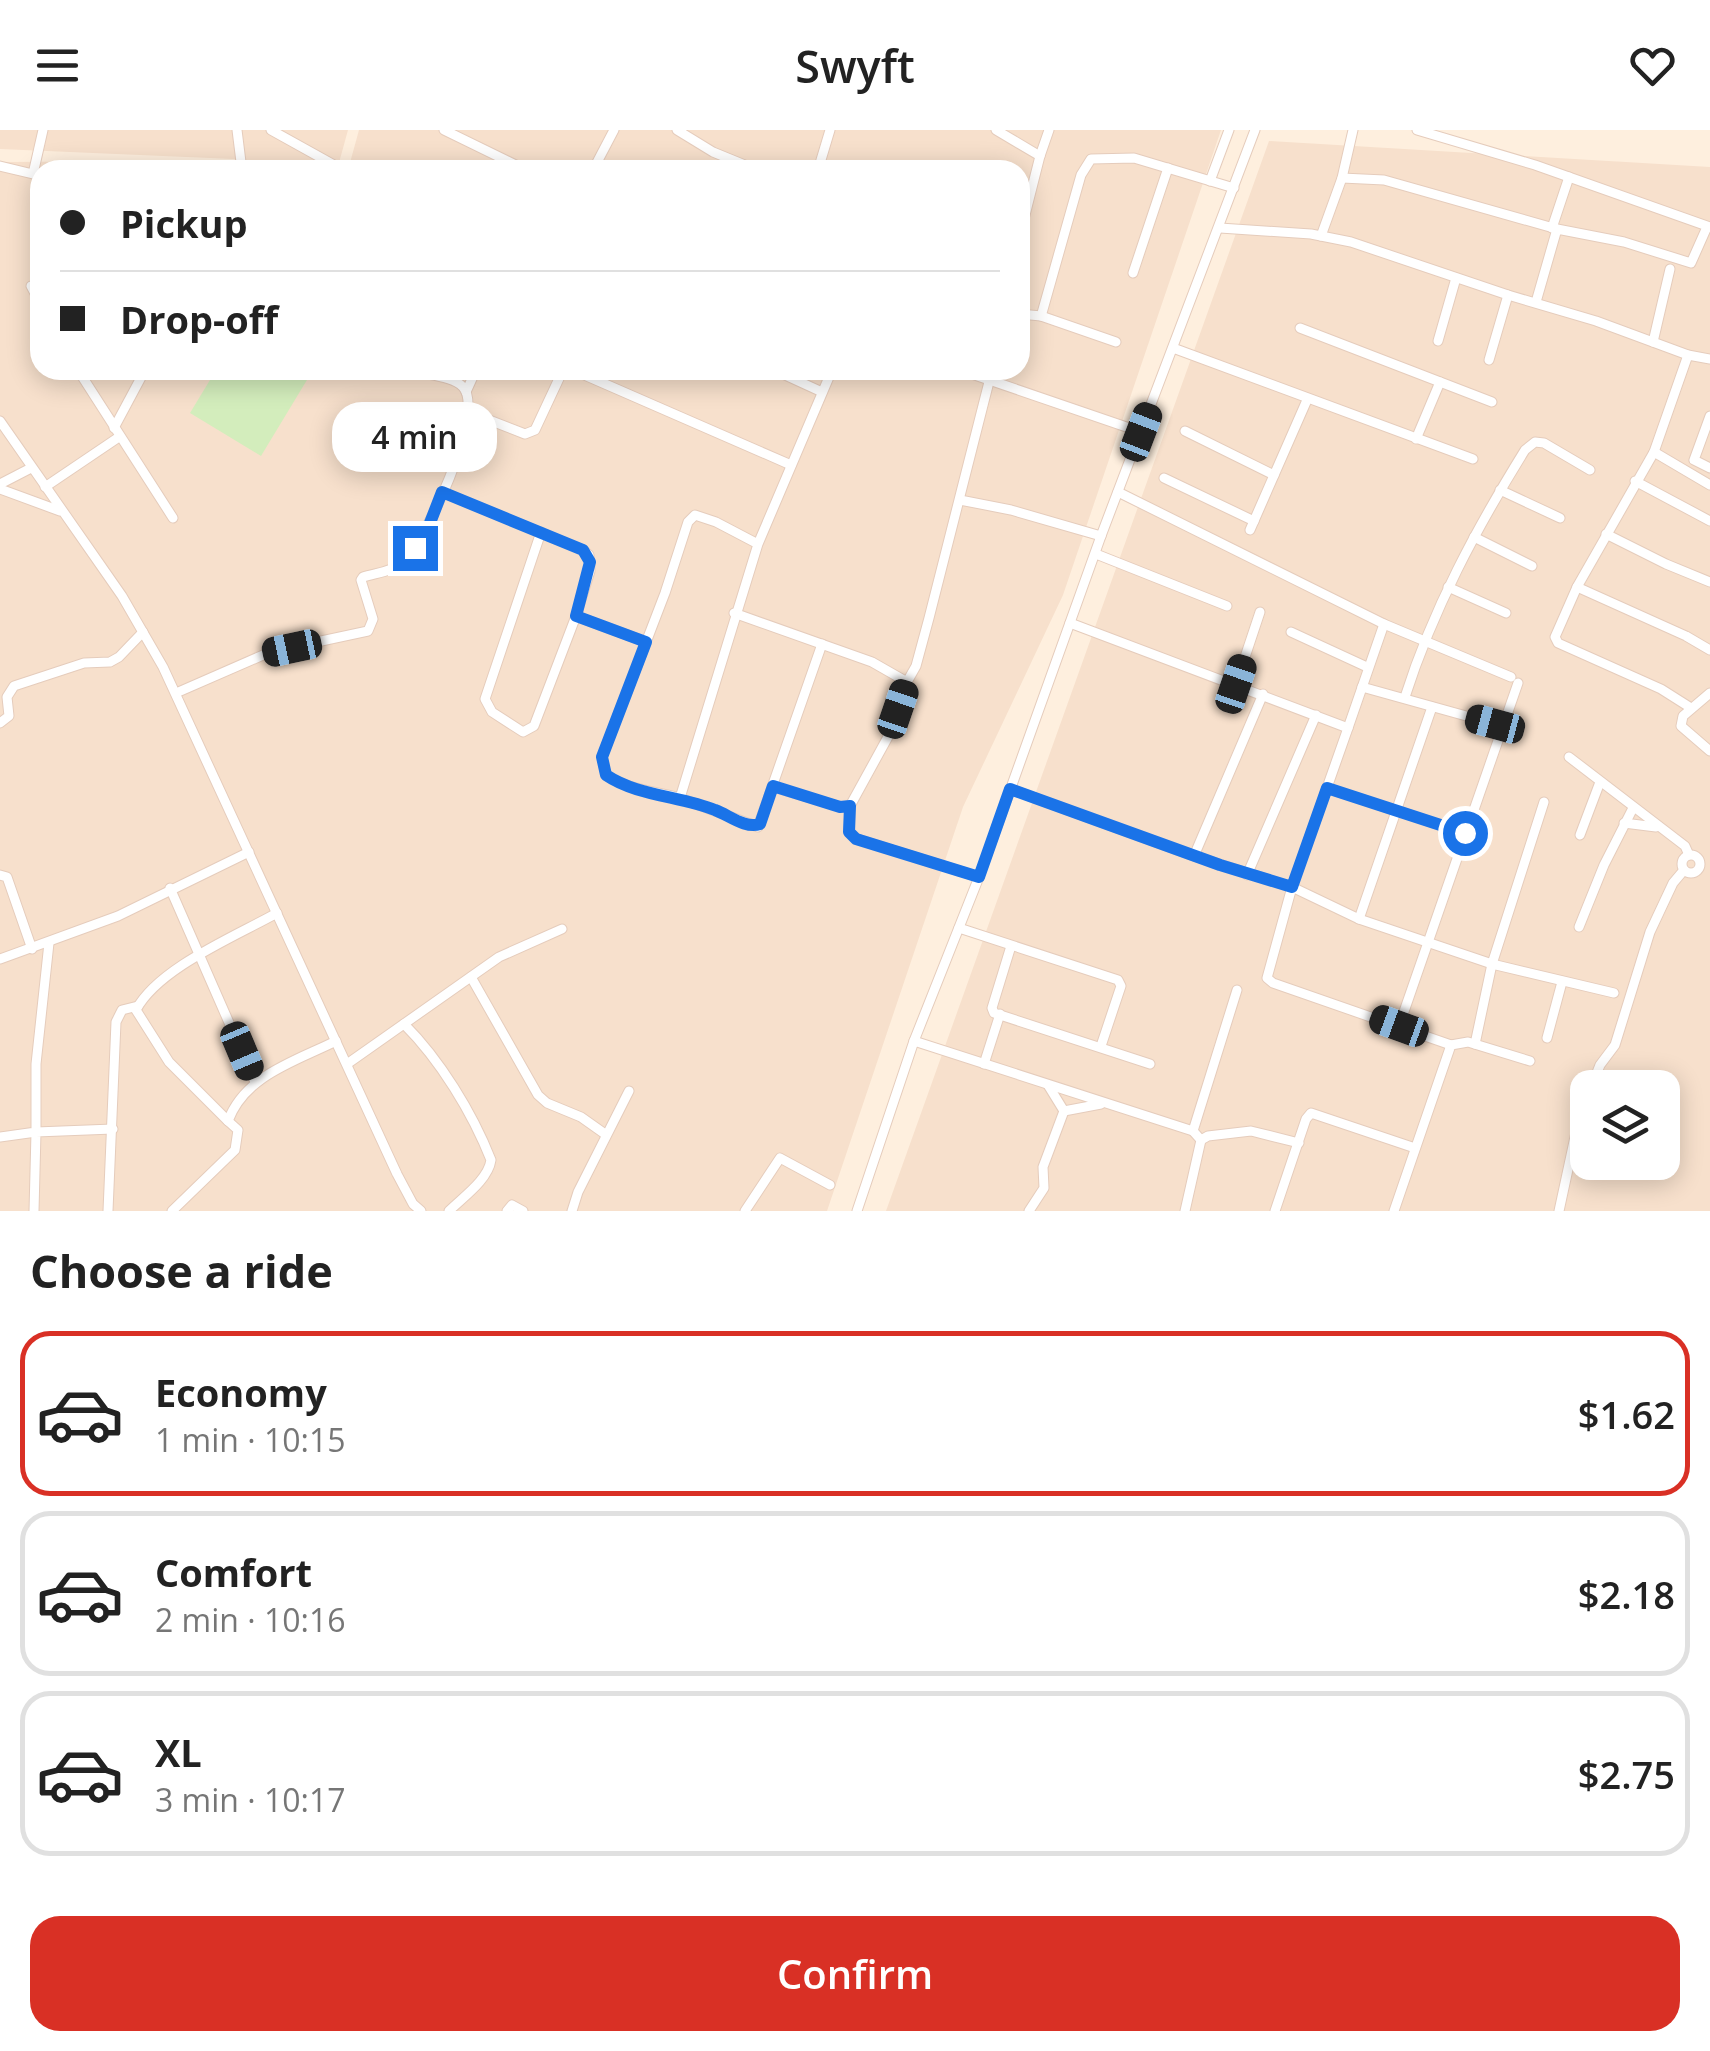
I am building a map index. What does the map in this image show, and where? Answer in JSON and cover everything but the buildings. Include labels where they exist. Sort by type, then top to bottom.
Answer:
[{"type":"street","points":[[36,160],[43,130]]},
{"type":"street","points":[[237,130],[241,160]]},
{"type":"street","points":[[271,130],[325,160]]},
{"type":"street","points":[[444,130],[507,160]]},
{"type":"street","points":[[598,160],[614,130]]},
{"type":"street","points":[[676,130],[733,160]]},
{"type":"street","points":[[821,160],[830,130]]},
{"type":"street","points":[[996,130],[1040,156]]},
{"type":"street","points":[[1030,196],[1050,130]]},
{"type":"street","points":[[1210,181],[1229,130]]},
{"type":"street","points":[[857,1211],[914,1041],[979,877],[1101,536],[1255,130]]},
{"type":"street","points":[[1322,236],[1353,130]]},
{"type":"street","points":[[1342,178],[1384,180],[1691,263],[1709,227],[1569,177],[1417,130]]},
{"type":"street","points":[[1041,316],[1088,162],[1120,156],[1234,188]]},
{"type":"street","points":[[0,166],[30,173]]},
{"type":"street","points":[[1133,272],[1168,168]]},
{"type":"street","points":[[1536,302],[1569,177]]},
{"type":"street","points":[[1220,228],[1322,236],[1362,245],[1710,359]]},
{"type":"street","points":[[1653,342],[1670,270]]},
{"type":"street","points":[[1438,341],[1456,278]]},
{"type":"street","points":[[1490,360],[1508,295]]},
{"type":"street","points":[[1030,315],[1116,342]]},
{"type":"street","points":[[1300,328],[1492,402]]},
{"type":"street","points":[[1174,348],[1473,459]]},
{"type":"street","points":[[1688,354],[1654,452],[1577,586],[1555,640],[1661,689],[1691,708]]},
{"type":"street","points":[[84,380],[173,518]]},
{"type":"street","points":[[45,488],[117,432],[140,380]]},
{"type":"street","points":[[176,693],[270,652],[368,631],[372,619],[363,576],[401,564],[428,528],[471,414],[466,392],[460,385],[444,380]]},
{"type":"street","points":[[466,392],[471,380]]},
{"type":"street","points":[[471,414],[525,434],[535,430],[558,380]]},
{"type":"street","points":[[596,380],[791,464]]},
{"type":"street","points":[[796,380],[822,392]]},
{"type":"street","points":[[680,798],[758,544],[827,380]]},
{"type":"street","points":[[985,380],[1141,432]]},
{"type":"street","points":[[979,877],[856,839],[849,832],[850,806],[889,735],[916,666],[990,382]]},
{"type":"street","points":[[1416,439],[1440,382]]},
{"type":"street","points":[[1164,478],[1252,525],[1307,400]]},
{"type":"street","points":[[1710,416],[1694,460],[1710,468]]},
{"type":"street","points":[[0,421],[122,596],[176,693],[397,1174],[413,1204],[422,1211]]},
{"type":"street","points":[[1184,431],[1274,475]]},
{"type":"street","points":[[1405,697],[1424,638],[1448,587],[1526,450],[1534,442],[1544,444],[1590,470]]},
{"type":"street","points":[[1654,452],[1710,485]]},
{"type":"street","points":[[0,486],[31,468]]},
{"type":"street","points":[[1635,481],[1710,520]]},
{"type":"street","points":[[0,486],[63,512]]},
{"type":"street","points":[[1500,490],[1560,518]]},
{"type":"street","points":[[442,492],[570,543],[588,555],[590,571],[576,616],[534,726],[523,732],[492,712],[486,699],[541,532]]},
{"type":"street","points":[[1118,492],[1384,624],[1514,680],[1399,1026]]},
{"type":"street","points":[[960,500],[1101,536]]},
{"type":"street","points":[[758,544],[716,522],[691,516],[602,757],[602,768],[613,780],[634,789],[680,798],[756,827],[822,644]]},
{"type":"street","points":[[1606,534],[1710,582]]},
{"type":"street","points":[[1474,537],[1532,566]]},
{"type":"street","points":[[1096,554],[1228,606]]},
{"type":"street","points":[[1577,586],[1710,650]]},
{"type":"street","points":[[1448,587],[1506,613]]},
{"type":"street","points":[[1236,684],[1260,612]]},
{"type":"street","points":[[734,614],[872,662],[907,682]]},
{"type":"street","points":[[576,616],[646,642]]},
{"type":"street","points":[[1070,623],[1348,728]]},
{"type":"street","points":[[1384,624],[1292,887],[1266,972],[1268,980],[1451,1044],[1475,1044],[1530,1061]]},
{"type":"street","points":[[0,723],[8,716],[7,697],[14,686],[84,663],[110,662],[143,632]]},
{"type":"street","points":[[1292,632],[1367,667]]},
{"type":"street","points":[[1362,687],[1495,724]]},
{"type":"street","points":[[1709,749],[1681,726],[1683,716],[1710,693]]},
{"type":"street","points":[[1194,856],[1263,694]]},
{"type":"street","points":[[1359,919],[1432,707]]},
{"type":"street","points":[[1247,874],[1316,715]]},
{"type":"street","points":[[1569,757],[1705,866],[1693,873],[1684,870]]},
{"type":"street","points":[[1580,835],[1600,782]]},
{"type":"street","points":[[773,786],[840,807],[850,806]]},
{"type":"street","points":[[1327,788],[1465,833]]},
{"type":"street","points":[[1010,789],[1292,887],[1359,919],[1492,964],[1614,992]]},
{"type":"street","points":[[1475,1044],[1492,964],[1544,802]]},
{"type":"street","points":[[1579,927],[1633,808]]},
{"type":"street","points":[[1624,823],[1660,828]]},
{"type":"street","points":[[0,959],[50,944],[118,916],[250,852]]},
{"type":"street","points":[[1684,870],[1682,861],[1689,855]]},
{"type":"street","points":[[1598,1070],[1614,1049],[1645,944],[1672,883],[1684,870]]},
{"type":"street","points":[[0,875],[7,877],[32,949]]},
{"type":"street","points":[[170,888],[255,1082]]},
{"type":"street","points":[[172,1211],[235,1150],[238,1130],[169,1062],[136,1010],[159,984],[277,913]]},
{"type":"street","points":[[959,928],[1121,982],[1101,1046]]},
{"type":"street","points":[[347,1064],[508,952],[562,929]]},
{"type":"street","points":[[34,1211],[36,1064],[50,944]]},
{"type":"street","points":[[1011,946],[992,1008],[1150,1064]]},
{"type":"street","points":[[471,977],[538,1095],[605,1134]]},
{"type":"street","points":[[1547,1038],[1562,982]]},
{"type":"street","points":[[1193,1131],[1237,990]]},
{"type":"street","points":[[108,1211],[116,1022],[122,1010],[138,1006]]},
{"type":"street","points":[[984,1064],[1000,1014]]},
{"type":"street","points":[[404,1024],[450,1083],[491,1160],[491,1168],[449,1211]]},
{"type":"street","points":[[914,1041],[1193,1131],[1201,1140]]},
{"type":"street","points":[[228,1121],[240,1098],[255,1082],[336,1042]]},
{"type":"street","points":[[1394,1211],[1451,1044]]},
{"type":"street","points":[[1048,1085],[1064,1112]]},
{"type":"street","points":[[572,1211],[605,1134],[629,1091]]},
{"type":"street","points":[[1064,1112],[1106,1103]]},
{"type":"street","points":[[1030,1211],[1044,1188],[1043,1167],[1064,1112]]},
{"type":"street","points":[[1275,1211],[1311,1114],[1415,1148]]},
{"type":"street","points":[[0,1138],[36,1132],[113,1130]]},
{"type":"street","points":[[1185,1211],[1201,1140],[1251,1131],[1299,1144]]},
{"type":"street","points":[[745,1211],[780,1158],[830,1185]]},
{"type":"street","points":[[1558,1211],[1570,1158]]},
{"type":"street","points":[[508,1211],[512,1206],[523,1211]]},
{"type":"shaded area","points":[[0,130],[348,130],[340,160],[242,160],[0,149]]},
{"type":"shaded area","points":[[359,130],[1221,130],[1063,595],[963,807],[827,1211],[0,1211],[0,162],[30,162],[30,380],[1030,380],[1030,160],[351,160]]},
{"type":"shaded area","points":[[1269,141],[1710,167],[1710,1211],[886,1211]]},
{"type":"green space","points":[[210,380],[307,380],[261,456],[190,413]]},
{"type":"route","points":[[415,548],[428,528],[442,492],[583,550],[588,555],[590,571],[576,616],[646,642],[602,757],[606,775],[634,789],[715,810],[750,826],[760,824],[773,786],[840,807],[850,806],[849,832],[856,839],[979,877],[1010,789],[1292,887],[1327,788],[1465,833]]}]
